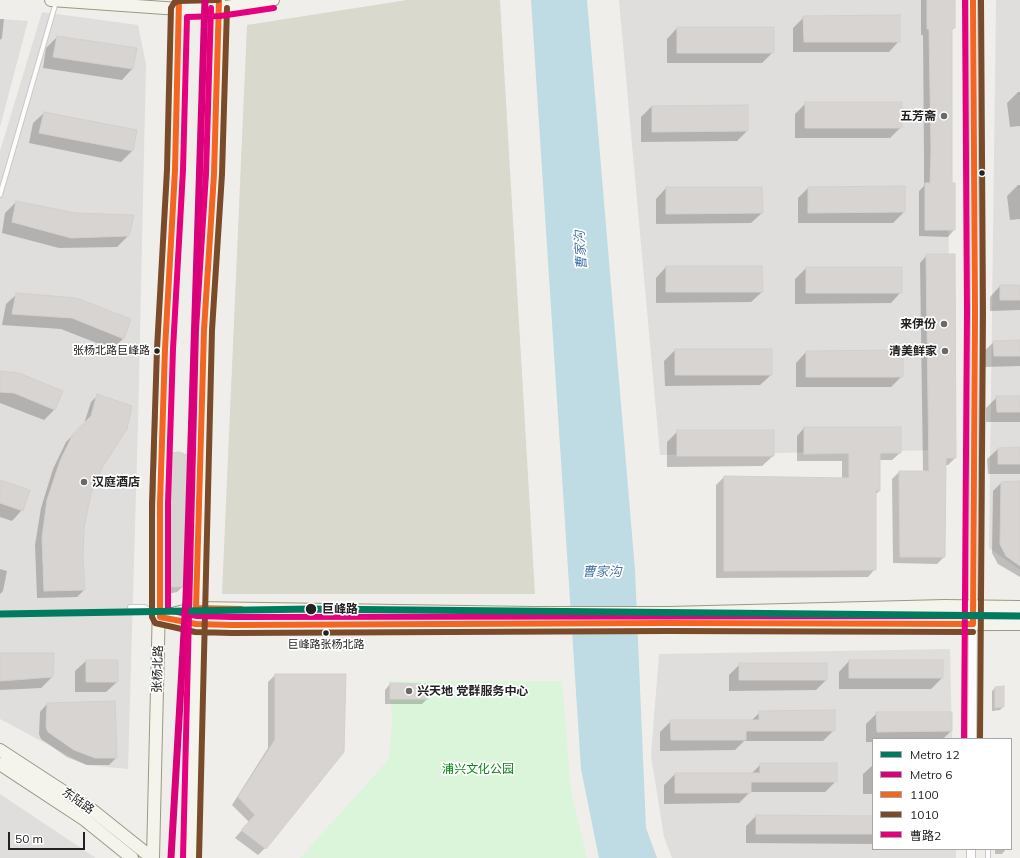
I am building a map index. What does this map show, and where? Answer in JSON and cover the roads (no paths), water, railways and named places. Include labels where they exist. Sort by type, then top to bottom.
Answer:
[{"type":"main road","points":[[51,0],[179,5],[273,0]]},
{"type":"main road","points":[[191,858],[204,330],[214,174],[219,4]]},
{"type":"main road","name":"张杨北路","points":[[152,858],[160,617],[160,503],[164,357],[174,170],[179,5]]},
{"type":"main road","points":[[668,618],[973,606],[1020,607]]},
{"type":"main road","points":[[160,617],[196,608],[532,619]]},
{"type":"main road","points":[[160,617],[196,624],[668,618],[1020,624]]},
{"type":"main road","name":"东陆路","points":[[0,750],[86,806],[152,858]]},
{"type":"main road","name":"东陆路","points":[[0,764],[79,816],[132,858]]},
{"type":"street","points":[[972,738],[975,297],[973,0]]},
{"type":"lane","points":[[0,195],[57,0]]},
{"type":"lane","points":[[130,607],[146,607],[160,617]]},
{"type":"water","name":"曹家沟","points":[[531,0],[587,0],[635,570],[646,828],[657,858],[599,858],[581,769]]},
{"type":"metro line","name":"6","points":[[171,858],[186,598],[205,0]]},
{"type":"metro line","name":"12","points":[[0,614],[311,609],[1020,616]]},
{"type":"place","name":"五芳斋","points":[[944,116]]},
{"type":"place","name":"来伊份","points":[[944,324]]},
{"type":"place","name":"张杨北路巨峰路","points":[[157,351]]},
{"type":"place","name":"清美鲜家","points":[[945,351]]},
{"type":"place","name":"汉庭酒店","points":[[84,482]]},
{"type":"place","name":"巨峰路","points":[[311,609]]},
{"type":"place","name":"巨峰路张杨北路","points":[[326,633]]},
{"type":"place","name":"兴天地 党群服务中心","points":[[409,691]]},
{"type":"park label","name":"浦兴文化公园","points":[[478,769]]}]
